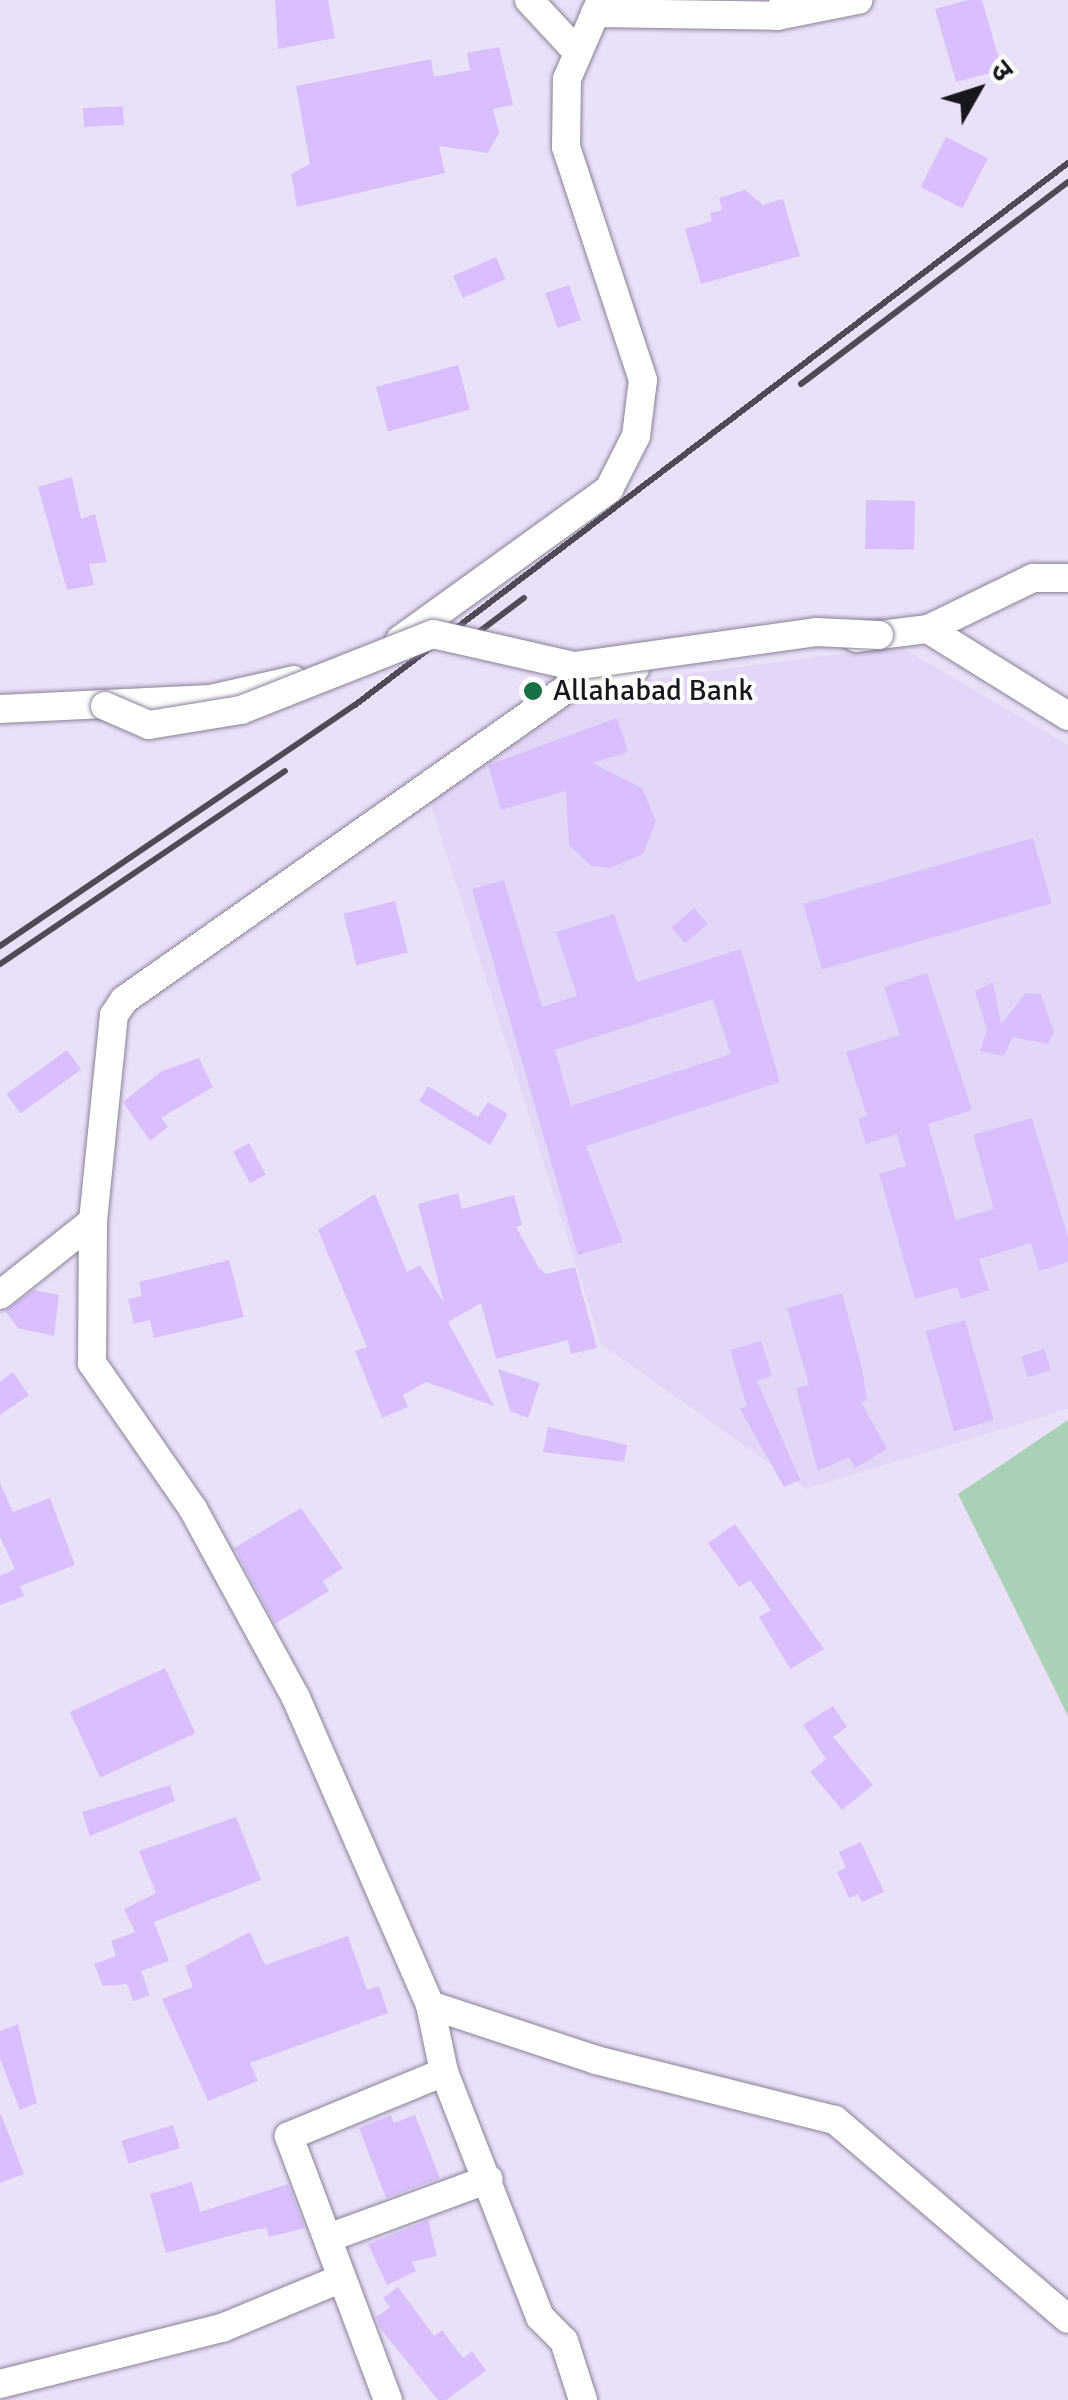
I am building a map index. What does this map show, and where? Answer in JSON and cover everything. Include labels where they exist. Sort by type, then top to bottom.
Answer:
[{"type":"street","points":[[529,0],[578,53]]},
{"type":"street","points":[[0,709],[211,699],[299,678],[413,634],[609,490],[636,436],[643,380],[566,147],[567,78],[598,7],[781,8],[858,0]]},
{"type":"street","points":[[582,2400],[564,2341],[540,2317],[444,2072],[430,2005],[296,1698],[193,1509],[92,1363],[93,1220],[108,1138],[114,1015],[124,1000],[576,682],[668,661],[928,628],[1033,578],[1068,578]]},
{"type":"street","points":[[928,628],[1068,716]]},
{"type":"street","points":[[105,706],[149,725],[241,710],[433,634],[574,666],[816,632],[879,635]]},
{"type":"street","points":[[0,1295],[93,1220]]},
{"type":"street","points":[[430,2005],[596,2060],[835,2120],[1068,2318]]},
{"type":"street","points":[[388,2400],[289,2136],[444,2072]]},
{"type":"street","points":[[328,2238],[489,2179]]},
{"type":"street","points":[[0,2384],[222,2328],[340,2278]]},
{"type":"shaded area","points":[[899,646],[1068,745],[1068,1409],[806,1489],[601,1344],[422,776],[547,693]]},
{"type":"green space","points":[[1068,1420],[1068,1716],[958,1494]]},
{"type":"building","points":[[275,0],[328,0],[335,38],[278,49]]},
{"type":"building","points":[[982,0],[1002,70],[956,82],[935,9]]},
{"type":"building","points":[[499,47],[513,105],[493,109],[499,133],[488,153],[439,146],[445,173],[297,207],[291,174],[310,164],[296,86],[431,59],[434,77],[470,70],[467,53]]},
{"type":"building","points":[[123,106],[124,125],[84,127],[83,108]]},
{"type":"building","points":[[946,137],[988,158],[962,208],[921,187]]},
{"type":"building","points":[[745,190],[763,205],[783,199],[800,256],[701,284],[685,229],[712,221],[710,213],[722,210],[719,198]]},
{"type":"building","points":[[496,257],[506,279],[463,298],[453,276]]},
{"type":"building","points":[[569,285],[581,320],[557,328],[545,293]]},
{"type":"building","points":[[458,365],[470,409],[388,431],[376,387]]},
{"type":"building","points":[[72,477],[81,519],[95,514],[107,562],[89,564],[94,585],[67,590],[38,487]]},
{"type":"building","points":[[866,500],[915,501],[914,550],[865,549]]},
{"type":"building","points":[[617,718],[628,752],[592,763],[642,788],[656,821],[643,854],[610,868],[591,866],[569,845],[566,791],[501,810],[488,765]]},
{"type":"building","points":[[1033,838],[1052,903],[822,969],[803,904]]},
{"type":"building","points":[[504,880],[542,1007],[577,996],[556,932],[614,914],[637,982],[741,949],[780,1082],[586,1146],[623,1242],[578,1255],[472,889]],"holes":[[[713,999],[731,1054],[571,1106],[555,1050]]]},
{"type":"building","points":[[395,901],[408,952],[356,965],[344,914]]},
{"type":"building","points":[[694,908],[708,924],[685,944],[671,928]]},
{"type":"building","points":[[927,973],[972,1110],[928,1124],[956,1220],[994,1209],[973,1135],[1032,1118],[1068,1237],[1068,1262],[1039,1271],[1031,1243],[979,1259],[989,1290],[961,1299],[957,1287],[915,1299],[879,1174],[906,1166],[897,1134],[866,1144],[858,1119],[867,1116],[846,1052],[900,1035],[884,987]]},
{"type":"building","points":[[993,982],[1001,1024],[1026,993],[1041,994],[1054,1032],[1048,1044],[1013,1037],[1004,1056],[980,1051],[987,1030],[975,991]]},
{"type":"building","points":[[67,1050],[81,1069],[20,1114],[6,1094]]},
{"type":"building","points":[[199,1058],[213,1087],[161,1118],[168,1127],[150,1141],[123,1102],[162,1071]]},
{"type":"building","points":[[428,1086],[478,1117],[488,1102],[508,1114],[490,1145],[419,1101]]},
{"type":"building","points":[[249,1143],[266,1175],[250,1183],[233,1151]]},
{"type":"building","points":[[458,1193],[462,1209],[514,1195],[522,1225],[516,1227],[539,1268],[546,1274],[575,1267],[597,1348],[571,1354],[568,1340],[496,1359],[481,1303],[448,1322],[494,1406],[426,1382],[403,1395],[408,1407],[382,1418],[355,1351],[367,1347],[318,1230],[375,1194],[407,1272],[420,1265],[444,1303],[418,1204]]},
{"type":"building","points":[[229,1260],[244,1317],[154,1338],[150,1320],[134,1324],[128,1299],[142,1296],[139,1282]]},
{"type":"building","points":[[34,1290],[59,1295],[54,1336],[18,1328],[5,1311]]},
{"type":"building","points":[[842,1293],[862,1368],[867,1400],[861,1402],[887,1449],[855,1468],[849,1457],[818,1471],[796,1388],[809,1385],[787,1308]]},
{"type":"building","points":[[965,1320],[994,1420],[954,1431],[926,1331]]},
{"type":"building","points":[[761,1341],[772,1376],[757,1381],[800,1480],[784,1487],[740,1409],[747,1406],[730,1350]]},
{"type":"building","points":[[1044,1349],[1051,1370],[1028,1377],[1021,1356]]},
{"type":"building","points":[[498,1369],[540,1383],[528,1418],[510,1411]]},
{"type":"building","points":[[13,1372],[29,1395],[0,1415],[0,1382]]},
{"type":"building","points":[[548,1427],[627,1445],[624,1462],[543,1452]]},
{"type":"building","points":[[0,1483],[13,1512],[50,1498],[75,1565],[20,1586],[24,1596],[0,1605],[0,1576],[15,1569],[0,1537]]},
{"type":"building","points":[[301,1508],[343,1568],[323,1581],[329,1591],[275,1624],[234,1548]]},
{"type":"building","points":[[735,1524],[824,1649],[790,1669],[759,1617],[771,1610],[750,1580],[739,1587],[708,1543]]},
{"type":"building","points":[[165,1668],[195,1733],[100,1778],[70,1712]]},
{"type":"building","points":[[833,1706],[847,1727],[833,1737],[873,1785],[842,1810],[810,1772],[826,1759],[803,1725]]},
{"type":"building","points":[[170,1785],[175,1801],[90,1836],[82,1812]]},
{"type":"building","points":[[236,1817],[261,1880],[154,1922],[169,1961],[141,1971],[150,1995],[133,2001],[127,1984],[103,1986],[94,1964],[116,1956],[111,1941],[135,1932],[124,1909],[156,1893],[139,1851]]},
{"type":"building","points":[[861,1842],[884,1892],[862,1902],[858,1894],[849,1898],[837,1872],[846,1868],[839,1852]]},
{"type":"building","points":[[250,1932],[265,1965],[348,1936],[367,1990],[379,1986],[388,2013],[250,2063],[258,2081],[208,2101],[162,1999],[193,1987],[185,1966]]},
{"type":"building","points":[[18,2024],[37,2103],[20,2110],[0,2059],[0,2031]]},
{"type":"building","points":[[0,2115],[24,2174],[0,2183]]},
{"type":"building","points":[[391,2115],[394,2123],[415,2115],[440,2178],[386,2198],[359,2128]]},
{"type":"building","points":[[173,2125],[180,2148],[128,2164],[121,2141]]},
{"type":"building","points":[[192,2182],[200,2212],[288,2184],[305,2228],[269,2237],[267,2228],[248,2231],[166,2253],[150,2194]]},
{"type":"building","points":[[428,2220],[437,2256],[412,2262],[416,2271],[387,2285],[368,2244]]},
{"type":"building","points":[[398,2287],[434,2336],[442,2330],[463,2358],[472,2351],[486,2371],[446,2400],[438,2400],[380,2328],[376,2317],[390,2307],[383,2298]]},
{"type":"railway","points":[[0,946],[355,705],[1068,163]]},
{"type":"railway","points":[[801,384],[1068,182]]},
{"type":"railway","points":[[460,646],[524,598]]},
{"type":"railway","points":[[0,964],[285,771]]},
{"type":"place","name":"Allahabad Bank","points":[[533,691]]}]
